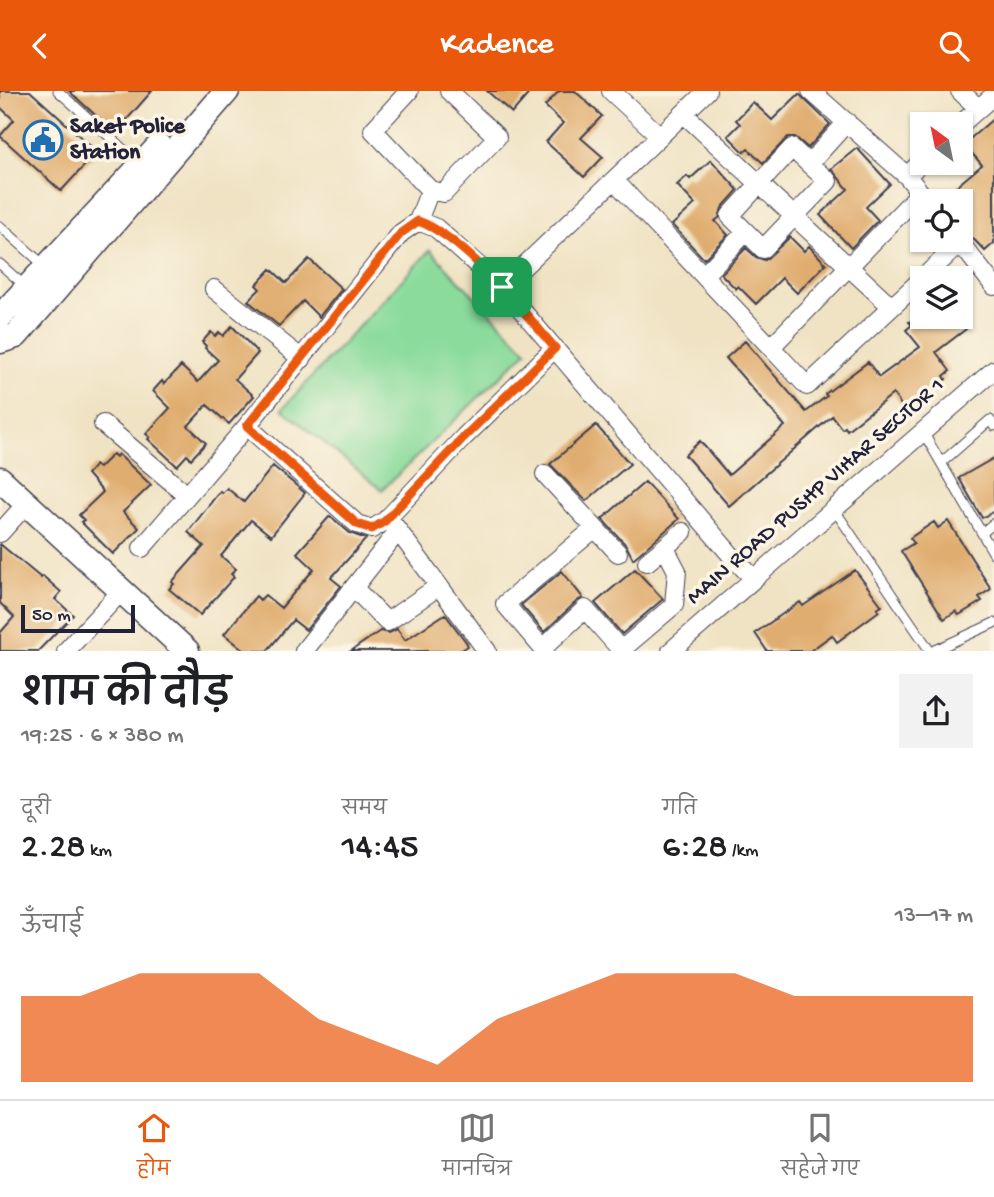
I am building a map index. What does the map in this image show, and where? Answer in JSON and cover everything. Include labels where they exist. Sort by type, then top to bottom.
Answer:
[{"type":"street","points":[[0,341],[16,335],[208,91]]},
{"type":"street","points":[[0,317],[46,267],[228,91]]},
{"type":"street","points":[[409,91],[373,130],[430,190],[444,193],[497,137],[449,91]]},
{"type":"street","points":[[611,91],[660,136]]},
{"type":"street","points":[[502,287],[707,91]]},
{"type":"street","points":[[811,91],[907,176],[918,189]]},
{"type":"street","points":[[960,91],[978,108]]},
{"type":"street","points":[[973,113],[994,95]]},
{"type":"street","points":[[684,114],[892,307]]},
{"type":"street","points":[[809,164],[846,122]]},
{"type":"street","points":[[792,148],[828,181],[763,249],[730,216],[760,183],[792,148]]},
{"type":"street","points":[[907,176],[910,173]]},
{"type":"street","points":[[614,180],[807,386],[910,291]]},
{"type":"street","points":[[142,548],[247,426],[401,233],[418,221],[430,190]]},
{"type":"street","points":[[772,346],[910,210]]},
{"type":"street","points":[[418,221],[436,227],[502,287],[730,555],[754,579]]},
{"type":"street","points":[[704,275],[746,232]]},
{"type":"street","points":[[935,266],[949,252]]},
{"type":"street","points":[[968,252],[994,286]]},
{"type":"street","points":[[214,289],[302,359]]},
{"type":"street","points":[[304,651],[354,588],[393,524],[464,437],[555,348]]},
{"type":"street","name":"MAIN ROAD PUSHP VIHAR SECTOR 1","points":[[671,651],[994,370]]},
{"type":"street","points":[[103,424],[187,495]]},
{"type":"street","points":[[247,426],[357,524],[372,529],[393,524]]},
{"type":"street","points":[[545,474],[618,553]]},
{"type":"street","points":[[0,479],[187,651]]},
{"type":"street","points":[[0,533],[9,505],[172,651]]},
{"type":"street","points":[[393,524],[483,650]]},
{"type":"street","points":[[595,528],[505,604],[544,649],[585,609],[620,651],[674,605],[677,571],[665,548]]},
{"type":"street","points":[[647,562],[683,532]]},
{"type":"street","points":[[354,588],[387,622],[439,586]]},
{"type":"street","points":[[66,651],[114,599]]},
{"type":"lane","points":[[58,91],[147,171]]},
{"type":"lane","points":[[0,226],[46,267]]},
{"type":"lane","points":[[0,264],[28,288]]},
{"type":"lane","points":[[941,463],[993,421]]},
{"type":"lane","points":[[923,431],[994,554]]},
{"type":"lane","points":[[834,509],[931,651],[994,623]]},
{"type":"lane","points":[[982,533],[994,523]]},
{"type":"green space","points":[[430,250],[527,351],[382,490],[282,409]]},
{"type":"building","points":[[0,91],[30,91],[97,152],[61,191],[0,136],[14,120],[0,107]]},
{"type":"building","points":[[69,91],[152,91],[115,133]]},
{"type":"building","points":[[487,91],[531,91],[512,113]]},
{"type":"building","points":[[559,91],[575,91],[602,116],[581,138],[603,157],[584,177],[546,142],[563,123],[545,106]]},
{"type":"building","points":[[799,94],[830,124],[808,148],[795,137],[788,137],[763,163],[748,149],[744,152],[728,136],[740,124],[736,120],[753,102],[772,120]]},
{"type":"building","points":[[994,118],[994,243],[985,251],[973,238],[973,189],[953,189],[982,165],[973,154],[973,136]]},
{"type":"building","points":[[857,148],[890,184],[866,207],[878,220],[851,248],[820,215],[848,189],[831,169]]},
{"type":"building","points":[[711,160],[738,190],[722,208],[715,221],[728,235],[704,259],[672,225],[695,204],[677,185],[687,176],[690,179]]},
{"type":"building","points":[[790,237],[804,251],[809,246],[826,264],[797,293],[782,278],[756,304],[721,274],[746,248],[756,257],[765,260]]},
{"type":"building","points":[[309,259],[342,289],[319,317],[303,301],[279,326],[248,301],[260,289],[256,285],[271,269],[286,283]]},
{"type":"building","points":[[232,326],[258,353],[235,379],[254,396],[229,424],[207,405],[188,426],[206,443],[191,459],[187,455],[177,466],[146,434],[170,408],[153,391],[162,381],[164,384],[181,366],[198,382],[218,360],[202,342],[211,332],[215,336],[219,332],[223,336]]},
{"type":"building","points":[[910,327],[910,329],[966,329],[936,352],[950,371],[944,376],[946,379],[910,406],[904,409],[893,394],[847,430],[845,427],[842,429],[832,416],[729,506],[685,455],[700,441],[729,475],[785,426],[726,358],[745,341],[806,412],[868,362],[879,377],[920,347],[906,330]]},
{"type":"building","points":[[596,425],[630,464],[586,501],[550,464]]},
{"type":"building","points":[[113,454],[116,457],[118,454],[151,485],[123,512],[139,528],[113,554],[81,522],[84,520],[79,515],[103,492],[87,474],[95,465],[99,468]]},
{"type":"building","points":[[994,458],[994,511],[982,518],[959,478]]},
{"type":"building","points":[[273,466],[305,493],[271,536],[251,520],[221,556],[236,569],[231,574],[234,577],[200,615],[169,589],[204,546],[188,532],[220,491],[222,493],[227,488],[244,502]]},
{"type":"building","points":[[645,482],[679,519],[633,559],[626,545],[602,519]]},
{"type":"building","points":[[330,516],[350,533],[366,539],[331,578],[341,586],[306,630],[293,620],[267,651],[245,651],[224,634],[256,596],[260,600],[265,595],[281,608],[314,569],[297,553]]},
{"type":"building","points":[[948,521],[991,589],[979,597],[982,601],[959,615],[956,611],[944,619],[901,551],[914,543],[910,538],[934,522],[938,528]]},
{"type":"building","points":[[0,544],[61,592],[55,599],[73,615],[38,651],[0,651],[0,633],[14,617],[0,603]]},
{"type":"building","points":[[635,569],[663,599],[622,634],[595,603]]},
{"type":"building","points":[[855,570],[882,606],[877,609],[879,611],[837,642],[832,635],[810,651],[767,651],[755,633],[800,602],[803,606]]},
{"type":"building","points":[[562,571],[583,598],[544,632],[521,605]]},
{"type":"building","points":[[445,614],[468,646],[460,651],[351,651],[380,631],[389,633],[397,629],[405,640]]},
{"type":"place","name":"Saket Police Station","points":[[43,140]]},
{"type":"route","points":[[418,221],[436,227],[502,287],[555,348],[464,437],[385,521],[372,529],[357,524],[247,426],[401,233],[418,221]]}]
